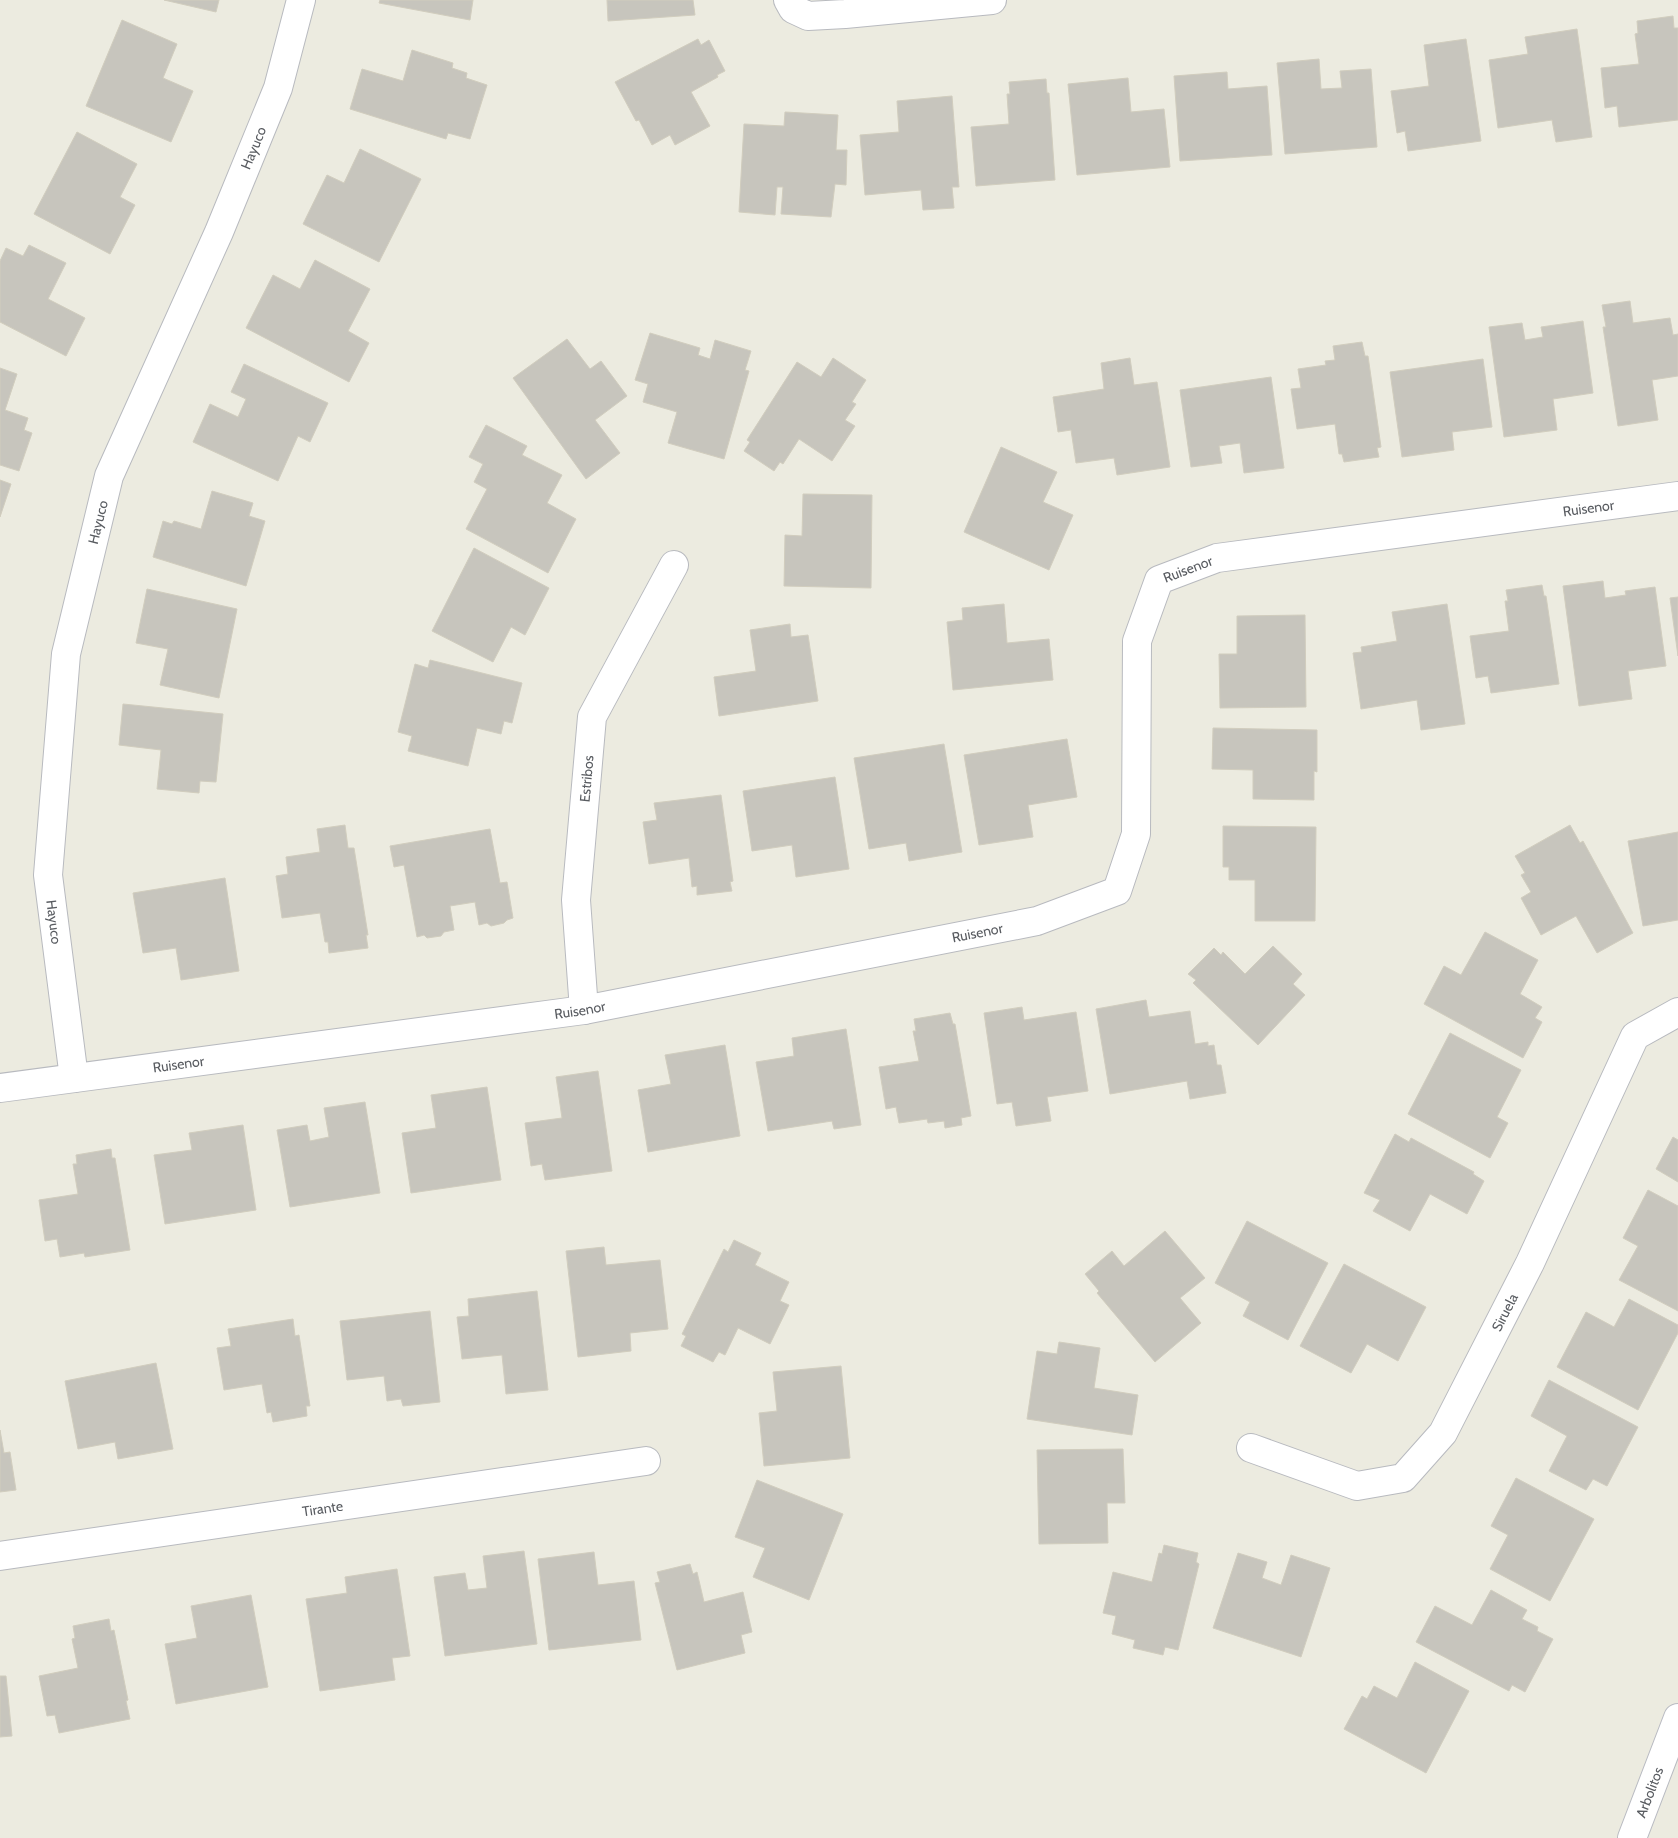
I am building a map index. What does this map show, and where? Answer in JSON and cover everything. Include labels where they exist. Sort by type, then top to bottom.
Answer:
[{"type":"street","name":"Hayuco","points":[[74,1078],[48,875],[66,654],[109,476],[219,232],[278,88],[301,0]]},
{"type":"street","points":[[790,5],[808,16],[992,0]]},
{"type":"street","name":"Ruisenor","points":[[0,1088],[584,1010],[1037,921],[1117,891],[1136,834],[1137,641],[1159,580],[1218,558],[1678,496]]},
{"type":"street","name":"Estribos","points":[[584,1010],[576,900],[592,716],[674,565]]},
{"type":"street","name":"Siruela","points":[[1251,1448],[1357,1486],[1403,1478],[1443,1433],[1530,1263],[1636,1036],[1678,1012]]},
{"type":"street","name":"Tirante","points":[[0,1556],[646,1461]]},
{"type":"street","name":"Arbolitos","points":[[1632,1838],[1678,1718]]},
{"type":"building","points":[[164,0],[219,0],[216,12]]},
{"type":"building","points":[[380,0],[473,0],[470,20],[379,3]]},
{"type":"building","points":[[607,0],[693,0],[695,15],[608,21]]},
{"type":"building","points":[[1673,16],[1674,28],[1678,28],[1678,120],[1619,127],[1617,106],[1605,108],[1601,68],[1639,64],[1635,34],[1638,33],[1637,21]]},
{"type":"building","points":[[122,20],[177,44],[163,78],[193,91],[171,142],[86,106]]},
{"type":"building","points":[[1577,29],[1592,137],[1556,142],[1552,120],[1498,128],[1489,60],[1528,54],[1525,37]]},
{"type":"building","points":[[698,39],[701,45],[709,40],[725,71],[691,92],[710,126],[675,145],[670,135],[652,145],[639,120],[636,121],[615,82]]},
{"type":"building","points":[[1466,39],[1481,141],[1408,151],[1405,131],[1397,133],[1391,91],[1429,86],[1424,45]]},
{"type":"building","points":[[412,50],[453,63],[452,68],[467,73],[466,78],[487,85],[470,139],[448,133],[446,139],[350,109],[362,69],[403,81]]},
{"type":"building","points":[[1319,59],[1321,89],[1342,88],[1340,71],[1371,69],[1377,147],[1285,154],[1277,63]]},
{"type":"building","points":[[1227,72],[1228,89],[1267,86],[1272,155],[1180,161],[1174,76]]},
{"type":"building","points":[[1128,78],[1131,112],[1164,109],[1170,167],[1077,175],[1068,84]]},
{"type":"building","points":[[1046,79],[1047,93],[1049,93],[1055,180],[976,186],[971,127],[1009,124],[1007,94],[1010,94],[1009,82]]},
{"type":"building","points":[[952,96],[959,187],[952,187],[954,208],[923,210],[921,190],[865,195],[860,135],[899,132],[897,101]]},
{"type":"building","points":[[785,112],[838,115],[836,150],[847,150],[846,185],[835,184],[831,217],[781,214],[783,187],[777,187],[775,215],[739,212],[744,124],[784,126]]},
{"type":"building","points":[[77,132],[137,164],[120,197],[135,205],[110,254],[34,214]]},
{"type":"building","points":[[360,149],[421,179],[379,262],[303,224],[327,175],[344,183]]},
{"type":"building","points":[[29,245],[66,263],[48,299],[85,318],[66,356],[0,322],[0,261],[6,248],[23,256]]},
{"type":"building","points":[[315,260],[370,289],[348,331],[369,343],[349,382],[246,328],[273,275],[300,289]]},
{"type":"building","points":[[1630,301],[1633,323],[1670,318],[1673,335],[1678,334],[1678,376],[1652,380],[1658,420],[1618,426],[1603,327],[1606,327],[1602,305]]},
{"type":"building","points":[[1583,321],[1593,393],[1553,399],[1557,430],[1504,437],[1489,327],[1522,323],[1525,340],[1543,337],[1541,327]]},
{"type":"building","points":[[650,333],[700,348],[698,355],[710,359],[715,340],[751,351],[745,370],[749,371],[724,459],[668,443],[677,412],[643,402],[648,384],[635,380]]},
{"type":"building","points":[[567,339],[590,369],[601,361],[627,396],[595,420],[620,453],[586,479],[513,378]]},
{"type":"building","points":[[1362,342],[1365,356],[1368,356],[1381,447],[1377,448],[1379,457],[1344,462],[1342,454],[1339,454],[1335,424],[1297,429],[1291,389],[1301,388],[1298,369],[1326,365],[1325,361],[1335,360],[1333,346]]},
{"type":"building","points":[[833,358],[866,380],[852,402],[856,404],[845,420],[855,426],[832,461],[799,439],[783,464],[780,462],[774,471],[744,451],[750,442],[747,440],[797,362],[821,377]]},
{"type":"building","points":[[1130,358],[1134,385],[1157,382],[1170,467],[1117,475],[1114,458],[1076,463],[1071,430],[1058,432],[1053,397],[1104,389],[1101,363]]},
{"type":"building","points":[[1483,359],[1492,427],[1452,432],[1454,450],[1402,457],[1390,372]]},
{"type":"building","points":[[244,364],[328,403],[310,442],[298,436],[278,481],[193,442],[210,404],[238,417],[246,399],[231,392]]},
{"type":"building","points":[[0,368],[17,374],[5,410],[28,418],[24,430],[32,433],[19,471],[0,465]]},
{"type":"building","points":[[1271,377],[1284,468],[1244,473],[1240,443],[1219,446],[1222,463],[1191,467],[1180,390]]},
{"type":"building","points":[[486,425],[527,446],[522,455],[562,475],[547,503],[576,519],[548,573],[466,529],[487,489],[474,482],[483,464],[469,457]]},
{"type":"building","points":[[1001,447],[1057,472],[1043,502],[1073,515],[1049,570],[964,532]]},
{"type":"building","points":[[0,480],[11,484],[0,517]]},
{"type":"building","points":[[212,491],[253,503],[249,516],[265,521],[246,586],[153,557],[163,521],[172,524],[174,521],[201,529]]},
{"type":"building","points":[[803,494],[872,495],[871,588],[784,586],[785,535],[802,536]]},
{"type":"building","points":[[474,548],[549,588],[525,635],[511,627],[493,662],[432,631]]},
{"type":"building","points":[[1603,581],[1605,598],[1626,595],[1625,591],[1655,587],[1666,666],[1628,671],[1632,699],[1579,706],[1563,586]]},
{"type":"building","points":[[1542,585],[1544,596],[1546,596],[1559,684],[1491,693],[1488,676],[1476,678],[1470,636],[1509,631],[1505,601],[1508,601],[1506,590]]},
{"type":"building","points":[[147,589],[237,609],[219,698],[160,685],[168,649],[136,643]]},
{"type":"building","points":[[1678,597],[1678,656],[1670,598]]},
{"type":"building","points":[[1004,604],[1007,643],[1049,639],[1053,680],[953,690],[947,622],[963,620],[962,608]]},
{"type":"building","points":[[1447,604],[1465,724],[1421,730],[1417,700],[1361,709],[1353,653],[1362,652],[1361,647],[1397,641],[1392,612]]},
{"type":"building","points":[[1305,615],[1306,707],[1220,708],[1219,654],[1237,654],[1237,616]]},
{"type":"building","points":[[790,624],[791,637],[808,635],[818,701],[719,716],[714,677],[756,671],[750,630]]},
{"type":"building","points":[[430,660],[522,683],[512,723],[504,721],[501,734],[477,728],[468,766],[408,751],[412,736],[398,732],[415,664],[428,668]]},
{"type":"building","points":[[123,704],[223,714],[216,782],[200,781],[199,793],[157,789],[161,750],[119,745]]},
{"type":"building","points":[[1213,728],[1317,730],[1317,772],[1314,771],[1314,800],[1253,799],[1253,770],[1212,769]]},
{"type":"building","points":[[1067,739],[1077,797],[1028,805],[1033,837],[979,845],[964,755]]},
{"type":"building","points":[[944,744],[962,852],[909,861],[906,843],[869,849],[854,758]]},
{"type":"building","points":[[835,777],[849,869],[796,877],[792,845],[752,851],[743,791]]},
{"type":"building","points":[[721,795],[733,881],[730,882],[732,891],[697,895],[697,886],[692,887],[689,858],[649,864],[643,822],[657,820],[654,803]]},
{"type":"building","points":[[345,825],[348,848],[354,848],[368,935],[366,935],[368,948],[329,953],[320,913],[282,918],[276,876],[288,874],[286,857],[320,852],[317,829]]},
{"type":"building","points":[[1570,825],[1580,843],[1583,841],[1633,933],[1597,953],[1576,916],[1541,935],[1521,898],[1531,892],[1521,875],[1525,873],[1515,856]]},
{"type":"building","points":[[1223,826],[1316,827],[1315,921],[1255,921],[1255,880],[1229,880],[1229,867],[1223,867]]},
{"type":"building","points":[[490,829],[500,883],[507,882],[513,918],[504,923],[491,926],[487,923],[479,925],[475,902],[450,906],[454,930],[444,932],[441,936],[427,938],[424,935],[417,937],[404,865],[394,867],[390,846]]},
{"type":"building","points":[[1678,832],[1678,920],[1643,926],[1628,841]]},
{"type":"building","points":[[225,878],[239,971],[181,980],[176,948],[143,953],[133,893]]},
{"type":"building","points":[[1485,932],[1538,960],[1520,994],[1542,1007],[1535,1018],[1542,1022],[1523,1058],[1424,1004],[1444,966],[1461,975]]},
{"type":"building","points":[[1273,946],[1302,974],[1293,984],[1305,995],[1258,1045],[1193,983],[1196,980],[1188,974],[1214,948],[1221,955],[1223,952],[1245,974]]},
{"type":"building","points":[[1146,1000],[1149,1017],[1190,1011],[1195,1044],[1208,1042],[1208,1046],[1214,1045],[1217,1065],[1221,1065],[1226,1093],[1190,1099],[1187,1081],[1110,1094],[1096,1009]]},
{"type":"building","points":[[1022,1007],[1024,1020],[1076,1012],[1088,1091],[1047,1097],[1051,1121],[1016,1126],[1012,1102],[997,1104],[984,1013]]},
{"type":"building","points":[[950,1013],[953,1024],[955,1024],[971,1116],[961,1118],[962,1125],[945,1128],[944,1121],[928,1123],[927,1119],[899,1123],[896,1107],[886,1109],[879,1067],[919,1061],[913,1031],[916,1031],[914,1019]]},
{"type":"building","points":[[846,1029],[861,1125],[834,1129],[832,1121],[768,1131],[756,1062],[794,1056],[792,1038]]},
{"type":"building","points":[[1450,1033],[1521,1070],[1497,1117],[1508,1123],[1490,1158],[1408,1114]]},
{"type":"building","points":[[725,1045],[740,1136],[648,1152],[638,1090],[671,1084],[665,1055]]},
{"type":"building","points":[[598,1071],[612,1171],[545,1180],[542,1164],[531,1166],[525,1123],[562,1118],[556,1077]]},
{"type":"building","points":[[487,1087],[501,1180],[411,1193],[402,1133],[436,1128],[431,1095]]},
{"type":"building","points":[[365,1102],[380,1193],[290,1207],[277,1130],[307,1125],[310,1141],[329,1137],[324,1108]]},
{"type":"building","points":[[243,1125],[256,1210],[165,1224],[154,1155],[192,1150],[189,1133]]},
{"type":"building","points":[[1395,1134],[1409,1142],[1411,1138],[1474,1172],[1473,1174],[1484,1181],[1467,1214],[1430,1194],[1410,1231],[1373,1211],[1380,1200],[1364,1193]]},
{"type":"building","points":[[1673,1137],[1678,1140],[1678,1182],[1656,1169]]},
{"type":"building","points":[[111,1149],[112,1158],[115,1158],[130,1250],[85,1257],[84,1253],[60,1257],[57,1239],[45,1241],[39,1200],[78,1194],[73,1164],[77,1164],[76,1155]]},
{"type":"building","points":[[1648,1190],[1678,1206],[1678,1311],[1619,1280],[1638,1246],[1623,1238]]},
{"type":"building","points":[[1247,1221],[1328,1263],[1288,1340],[1243,1316],[1250,1302],[1215,1283]]},
{"type":"building","points":[[1165,1231],[1205,1278],[1180,1298],[1201,1323],[1155,1362],[1097,1293],[1099,1291],[1085,1274],[1112,1251],[1124,1266]]},
{"type":"building","points":[[734,1240],[761,1253],[755,1265],[789,1282],[780,1301],[789,1305],[770,1344],[738,1328],[725,1355],[719,1352],[713,1362],[681,1346],[686,1336],[682,1334],[724,1249],[728,1252]]},
{"type":"building","points":[[604,1247],[606,1265],[660,1260],[668,1329],[630,1333],[631,1351],[578,1357],[566,1251]]},
{"type":"building","points":[[1344,1264],[1426,1307],[1398,1361],[1367,1344],[1351,1373],[1300,1346]]},
{"type":"building","points":[[537,1291],[548,1390],[506,1394],[502,1355],[462,1359],[457,1317],[469,1316],[468,1299]]},
{"type":"building","points":[[1629,1299],[1678,1325],[1678,1333],[1638,1410],[1557,1367],[1586,1312],[1614,1327]]},
{"type":"building","points":[[430,1311],[440,1402],[403,1406],[401,1399],[387,1401],[384,1376],[347,1380],[340,1321]]},
{"type":"building","points":[[293,1319],[295,1336],[299,1335],[310,1406],[306,1406],[307,1416],[273,1422],[271,1412],[267,1413],[262,1384],[224,1390],[217,1348],[231,1346],[228,1329]]},
{"type":"building","points":[[1059,1342],[1100,1348],[1094,1388],[1138,1395],[1132,1435],[1027,1419],[1037,1351],[1057,1354]]},
{"type":"building","points":[[156,1363],[173,1449],[118,1459],[115,1442],[78,1449],[65,1381]]},
{"type":"building","points":[[841,1366],[850,1458],[764,1466],[759,1413],[777,1411],[773,1372]]},
{"type":"building","points":[[1549,1380],[1638,1427],[1607,1486],[1593,1479],[1586,1490],[1549,1471],[1567,1436],[1531,1416]]},
{"type":"building","points":[[0,1430],[4,1453],[10,1452],[16,1490],[0,1492]]},
{"type":"building","points":[[1123,1449],[1125,1503],[1107,1503],[1108,1543],[1039,1544],[1037,1450]]},
{"type":"building","points":[[1516,1478],[1594,1519],[1550,1601],[1490,1569],[1508,1535],[1491,1526]]},
{"type":"building","points":[[757,1480],[843,1514],[809,1600],[753,1577],[765,1548],[735,1537]]},
{"type":"building","points":[[1164,1545],[1198,1553],[1196,1562],[1199,1564],[1178,1650],[1165,1647],[1163,1655],[1133,1648],[1135,1640],[1112,1634],[1116,1616],[1103,1613],[1113,1572],[1152,1582],[1159,1553],[1162,1554]]},
{"type":"building","points":[[524,1551],[537,1644],[445,1656],[434,1577],[465,1573],[468,1590],[487,1588],[483,1556]]},
{"type":"building","points":[[594,1552],[598,1585],[634,1581],[641,1640],[549,1650],[538,1559]]},
{"type":"building","points":[[1238,1553],[1267,1562],[1262,1578],[1281,1585],[1291,1555],[1330,1568],[1301,1657],[1213,1628]]},
{"type":"building","points":[[690,1564],[693,1574],[697,1572],[704,1602],[743,1592],[752,1632],[741,1635],[745,1653],[677,1670],[655,1583],[660,1582],[657,1572]]},
{"type":"building","points":[[397,1569],[410,1656],[392,1658],[395,1680],[320,1691],[306,1599],[347,1593],[345,1577]]},
{"type":"building","points":[[1491,1590],[1527,1610],[1522,1619],[1538,1627],[1537,1631],[1553,1639],[1525,1692],[1512,1685],[1509,1691],[1416,1642],[1435,1606],[1472,1625]]},
{"type":"building","points":[[251,1595],[268,1687],[176,1704],[165,1644],[197,1638],[191,1606]]},
{"type":"building","points":[[109,1619],[111,1631],[114,1630],[130,1719],[59,1733],[55,1715],[47,1716],[39,1676],[78,1668],[72,1639],[75,1638],[73,1626]]},
{"type":"building","points":[[1415,1662],[1469,1691],[1426,1773],[1344,1729],[1362,1696],[1367,1699],[1374,1686],[1397,1698]]},
{"type":"building","points":[[0,1676],[6,1676],[12,1736],[0,1737]]}]
